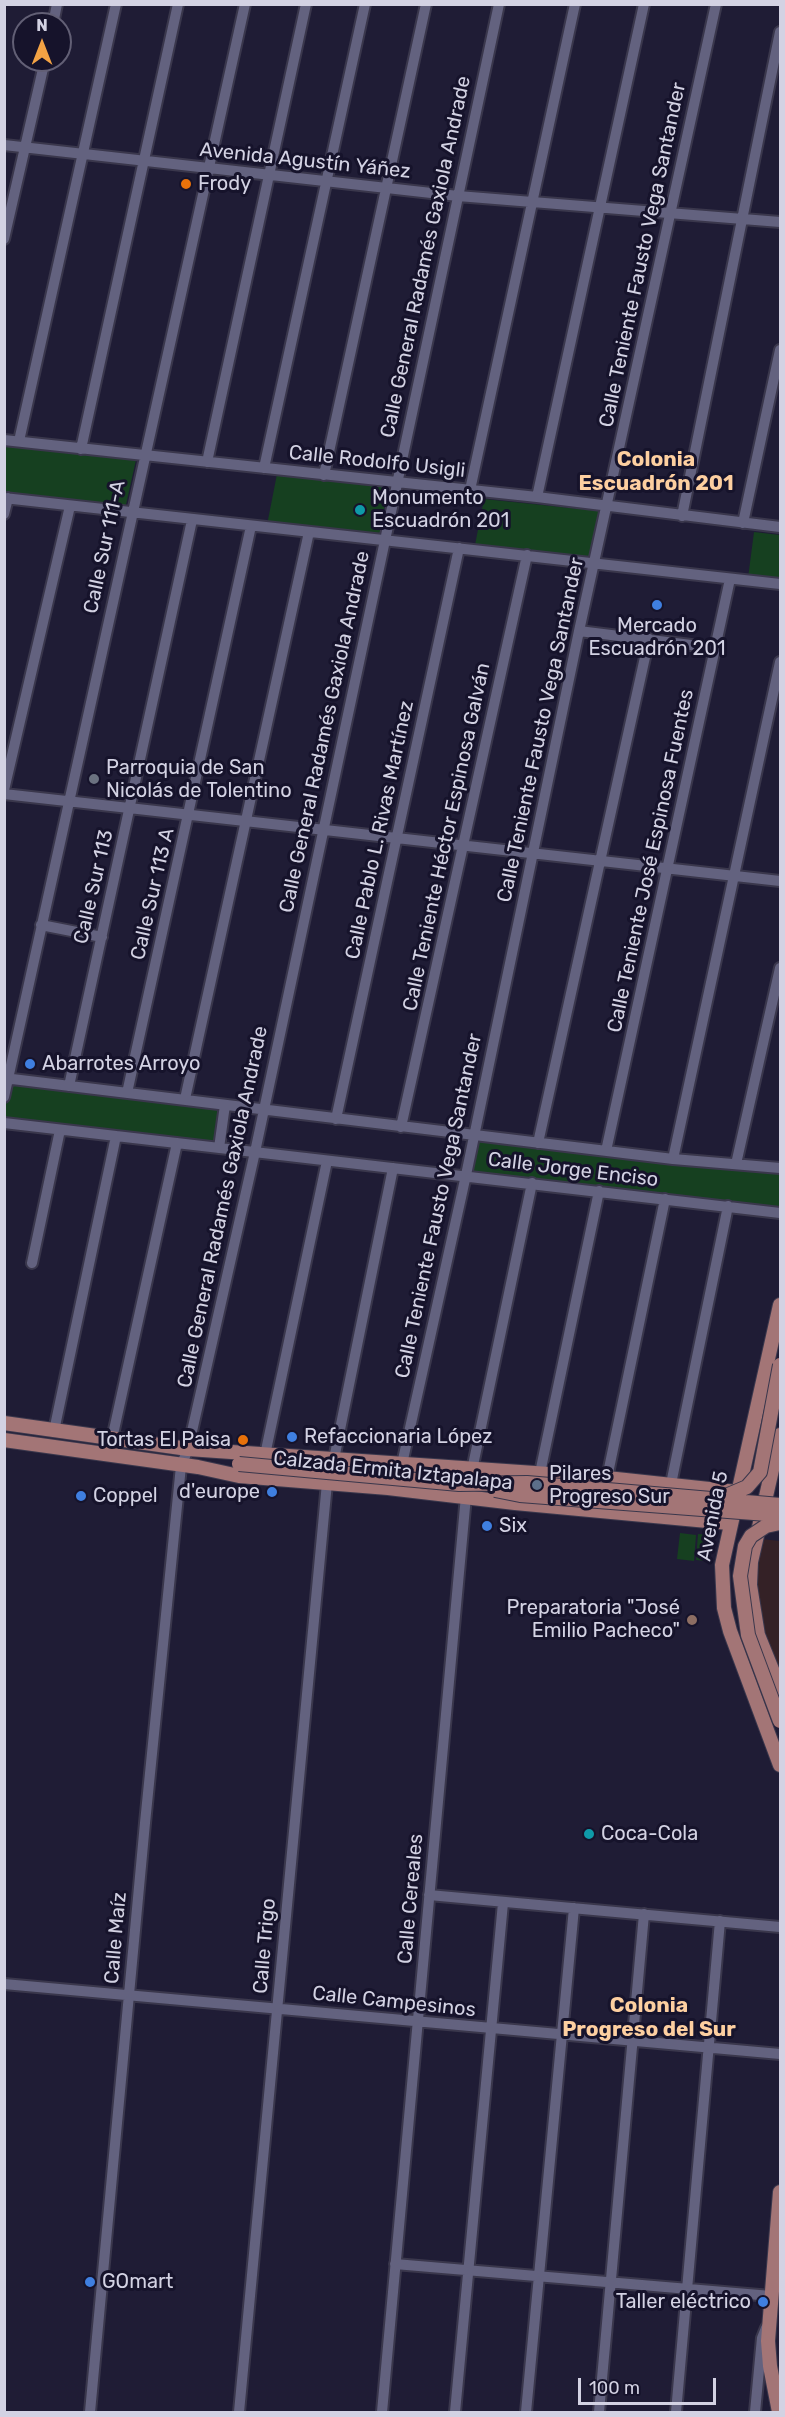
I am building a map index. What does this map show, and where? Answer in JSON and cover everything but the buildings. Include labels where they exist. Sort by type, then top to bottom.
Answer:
[{"type":"main road","name":"Avenida 5","points":[[780,1305],[729,1523],[722,1565],[724,1610],[780,1765]]},
{"type":"main road","points":[[707,1499],[732,1495],[751,1485],[757,1478],[780,1365]]},
{"type":"main road","name":"Calzada Ermita Iztapalapa","points":[[4,1423],[188,1449],[607,1478],[737,1492]]},
{"type":"main road","points":[[780,1435],[774,1491],[762,1519],[751,1562],[753,1613],[758,1635],[780,1689]]},
{"type":"main road","name":"Calzada Ermita Iztapalapa","points":[[4,1440],[181,1466],[239,1464],[459,1484],[527,1484],[780,1505]]},
{"type":"main road","name":"Calzada Ermita Iztapalapa","points":[[198,1467],[239,1476],[729,1523]]},
{"type":"main road","name":"Calzada Ermita Iztapalapa","points":[[448,1468],[495,1490],[520,1495],[780,1515]]},
{"type":"main road","points":[[686,1486],[695,1497],[695,1506],[686,1519]]},
{"type":"main road","points":[[762,1519],[780,1522]]},
{"type":"main road","points":[[780,1522],[766,1526],[751,1536],[745,1546],[740,1576],[748,1635],[780,1721]]},
{"type":"main road","points":[[779,2412],[770,2367],[769,2323],[780,2192]]},
{"type":"main road","points":[[769,2323],[773,2336],[780,2346]]},
{"type":"street","points":[[19,441],[116,4]]},
{"type":"street","points":[[81,448],[178,4]]},
{"type":"street","name":"Calle Sur 111-A","points":[[4,1097],[6,1079],[70,801],[143,456],[245,4]]},
{"type":"street","points":[[207,462],[306,4]]},
{"type":"street","points":[[264,468],[365,4]]},
{"type":"street","points":[[324,475],[426,4]]},
{"type":"street","name":"Calle General Radamés Gaxiola Andrade","points":[[181,1466],[188,1449],[255,1152],[499,4]]},
{"type":"street","points":[[470,490],[575,4]]},
{"type":"street","points":[[537,496],[644,4]]},
{"type":"street","name":"Calle Teniente Fausto Vega Santander","points":[[402,1464],[466,1175],[579,630],[608,506],[716,4]]},
{"type":"street","points":[[682,516],[780,32]]},
{"type":"street","points":[[4,239],[42,72]]},
{"type":"street","name":"Avenida Agustín Yáñez","points":[[4,145],[458,196],[780,222]]},
{"type":"street","points":[[743,523],[780,350]]},
{"type":"street","name":"Calle Rodolfo Usigli","points":[[4,440],[537,496],[780,527]]},
{"type":"street","points":[[4,514],[6,498],[780,584]]},
{"type":"street","points":[[70,506],[4,792],[780,881]]},
{"type":"street","name":"Calle Sur 113","points":[[69,1086],[192,520]]},
{"type":"street","name":"Calle Sur 113 A","points":[[127,1093],[251,526]]},
{"type":"street","points":[[185,1099],[309,532]]},
{"type":"street","name":"Calle Pablo L. Rivas Martínez","points":[[336,1119],[459,548]]},
{"type":"street","name":"Calle Teniente Héctor Espinosa Galván","points":[[401,1127],[465,845],[527,555]]},
{"type":"street","name":"Calle Teniente José Espinosa Fuentes","points":[[606,1151],[670,868],[730,579]]},
{"type":"street","points":[[579,630],[716,648]]},
{"type":"street","points":[[538,1143],[602,861],[649,639]]},
{"type":"street","points":[[673,1159],[780,662]]},
{"type":"street","points":[[41,925],[102,937]]},
{"type":"street","points":[[736,1164],[780,968]]},
{"type":"street","name":"Calle Jorge Enciso","points":[[6,1079],[673,1159],[780,1168]]},
{"type":"street","points":[[219,1148],[225,1105]]},
{"type":"street","name":"Calle Jorge Enciso","points":[[4,1123],[780,1212]]},
{"type":"street","points":[[32,1263],[60,1130]]},
{"type":"street","points":[[54,1431],[116,1136]]},
{"type":"street","points":[[112,1439],[177,1143]]},
{"type":"street","points":[[265,1455],[327,1161]]},
{"type":"street","points":[[334,1459],[393,1168]]},
{"type":"street","points":[[472,1470],[532,1183]]},
{"type":"street","points":[[540,1473],[599,1191]]},
{"type":"street","points":[[607,1478],[665,1199]]},
{"type":"street","points":[[671,1484],[728,1206]]},
{"type":"street","name":"Calle Maíz","points":[[90,2412],[181,1466]]},
{"type":"street","name":"Calle Trigo","points":[[239,2412],[327,1483]]},
{"type":"street","name":"Calle Cereales","points":[[382,2412],[466,1496]]},
{"type":"street","points":[[429,1895],[780,1927]]},
{"type":"street","points":[[455,2412],[503,1903]]},
{"type":"street","points":[[526,2412],[574,1908]]},
{"type":"street","points":[[599,2412],[644,1914]]},
{"type":"street","points":[[676,2412],[720,1921]]},
{"type":"street","name":"Calle Campesinos","points":[[4,1984],[780,2054]]},
{"type":"street","points":[[395,2264],[771,2296]]},
{"type":"street","points":[[755,2412],[762,2337],[769,2323]]},
{"type":"shaded area","points":[[761,1539],[780,1541],[780,1673],[758,1614],[753,1587]]},
{"type":"green space","points":[[5,446],[136,460],[125,509],[5,496]]},
{"type":"green space","points":[[277,474],[388,487],[379,538],[267,525]]},
{"type":"green space","points":[[484,499],[600,511],[590,559],[475,545]]},
{"type":"green space","points":[[754,532],[780,535],[780,582],[748,578]]},
{"type":"green space","points":[[5,1079],[223,1109],[217,1144],[5,1120]]},
{"type":"green space","points":[[478,1140],[780,1170],[780,1208],[471,1176]]},
{"type":"green space","points":[[680,1533],[696,1535],[694,1561],[677,1559]]},
{"type":"green space","points":[[698,1534],[710,1535],[707,1561],[696,1560]]},
{"type":"place","name":"Frody","points":[[186,184]]},
{"type":"place","name":"Monumento Escuadrón 201","points":[[360,510]]},
{"type":"place","name":"Mercado Escuadrón 201","points":[[657,605]]},
{"type":"place","name":"Parroquia de San Nicolás de Tolentino","points":[[94,779]]},
{"type":"place","name":"Abarrotes Arroyo","points":[[30,1064]]},
{"type":"place","name":"Refaccionaria López","points":[[292,1437]]},
{"type":"place","name":"Tortas El Paisa","points":[[243,1440]]},
{"type":"place","name":"Pilares Progreso Sur","points":[[537,1485]]},
{"type":"place","name":"d'europe","points":[[272,1492]]},
{"type":"place","name":"Coppel","points":[[81,1496]]},
{"type":"place","name":"Six","points":[[487,1526]]},
{"type":"place","name":"Preparatoria \"José Emilio Pacheco\"","points":[[692,1620]]},
{"type":"place","name":"Coca-Cola","points":[[589,1834]]},
{"type":"place","name":"GOmart","points":[[90,2282]]},
{"type":"place","name":"Taller eléctrico","points":[[763,2302]]},
{"type":"district","name":"Colonia Escuadrón 201","points":[[656,472]]},
{"type":"district","name":"Colonia Progreso del Sur","points":[[649,2018]]}]
